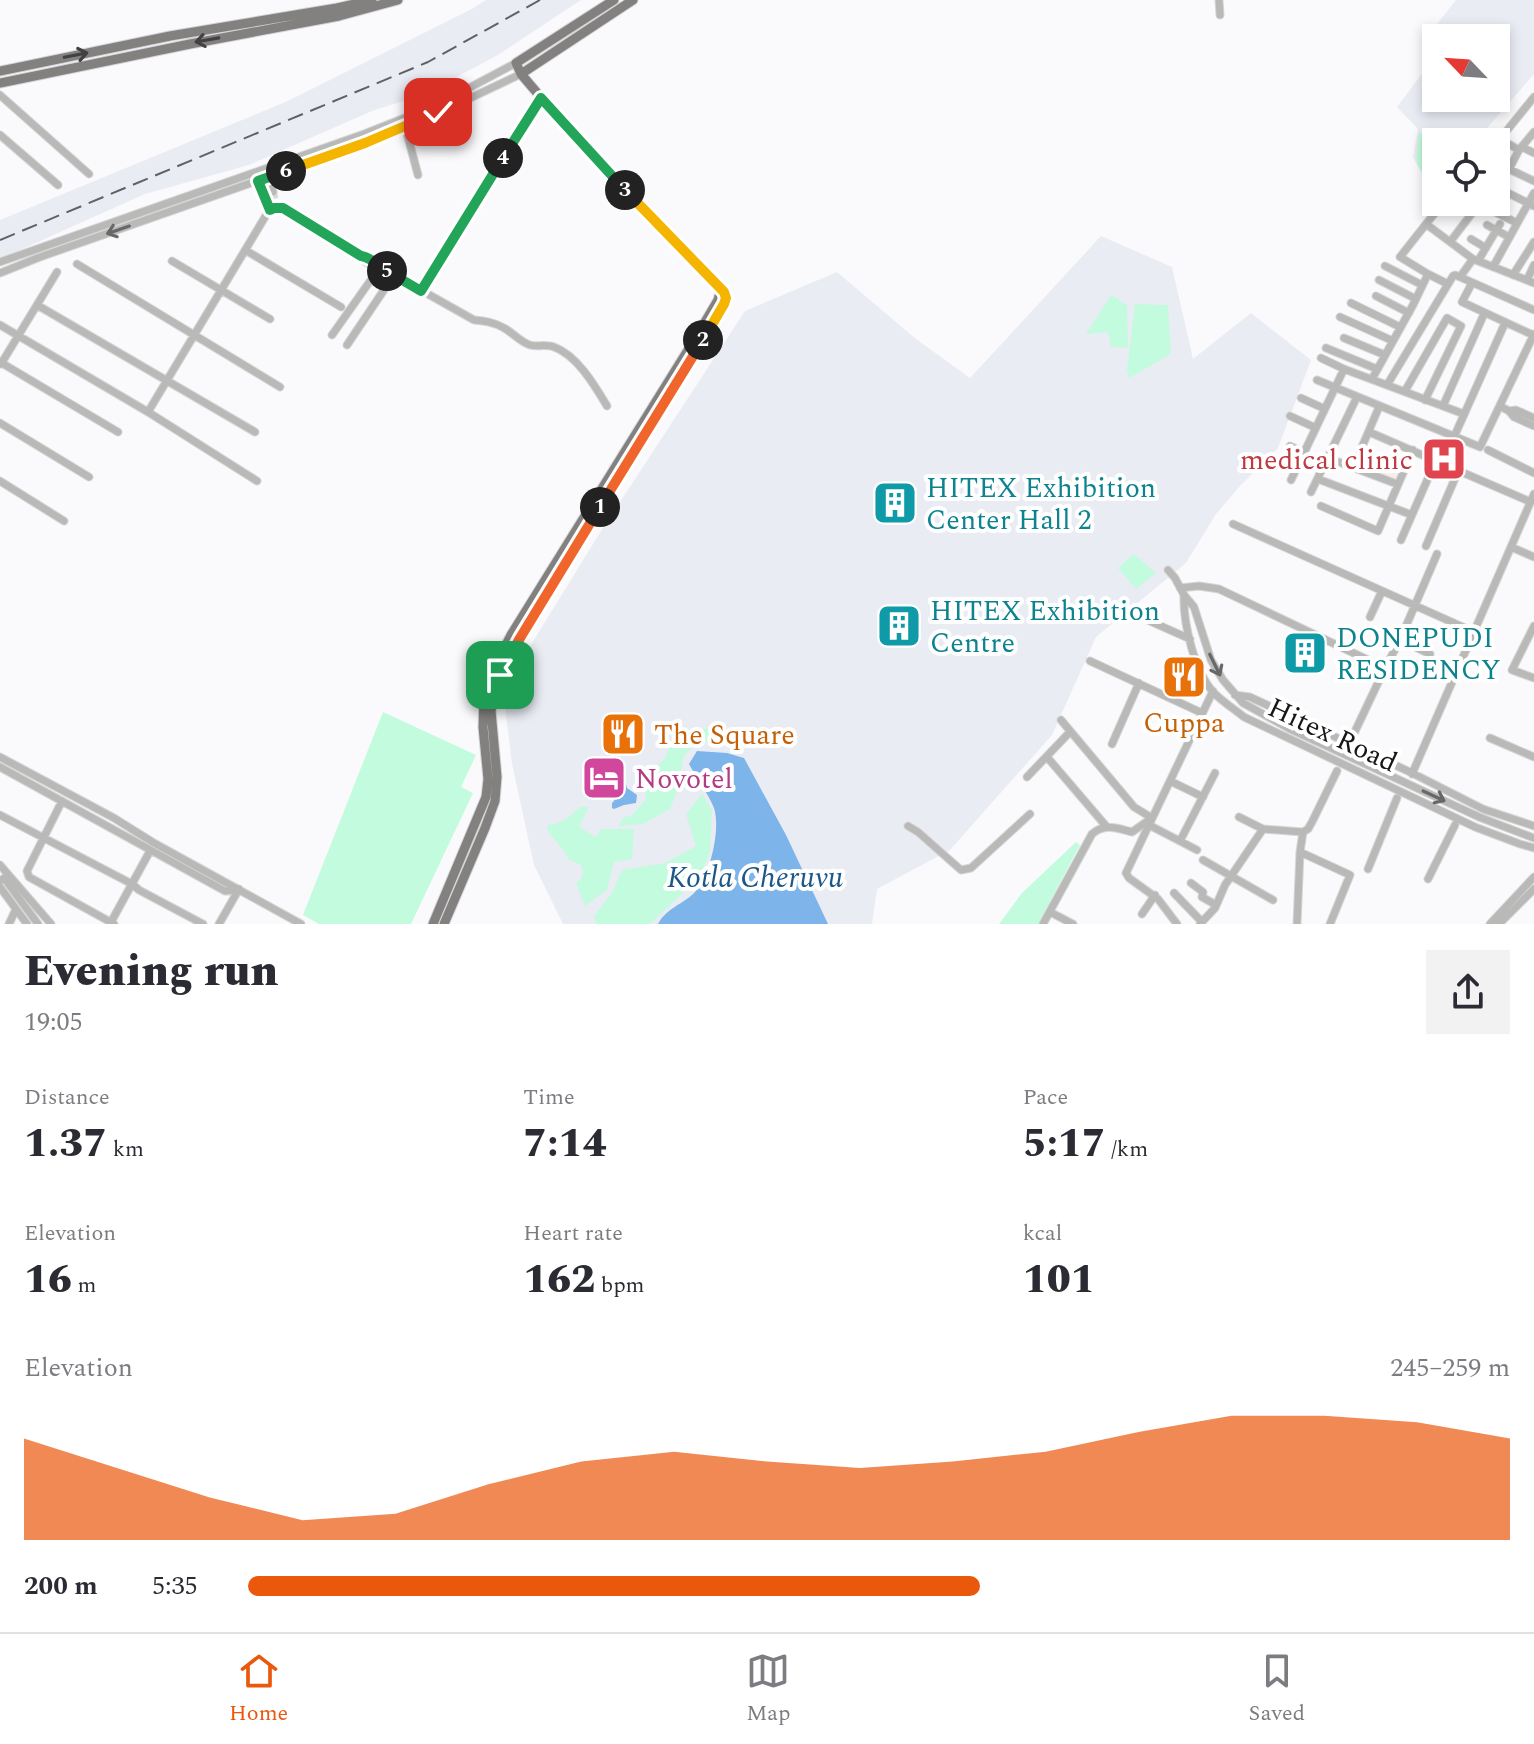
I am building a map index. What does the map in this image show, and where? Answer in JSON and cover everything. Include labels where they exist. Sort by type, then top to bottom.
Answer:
[{"type":"main road","points":[[0,83],[338,12],[371,2],[395,0]]},
{"type":"main road","points":[[444,924],[495,801],[497,777],[491,711],[500,675],[725,301],[721,288],[648,215],[541,98],[516,63],[614,0]]},
{"type":"main road","points":[[521,74],[633,0]]},
{"type":"main road","points":[[0,71],[184,34],[338,12]]},
{"type":"main road","points":[[433,924],[482,810],[488,787],[483,712],[493,670],[511,635],[695,339],[718,300],[721,288]]},
{"type":"street","points":[[1219,0],[1220,15]]},
{"type":"street","points":[[0,262],[364,134],[435,106],[516,63]]},
{"type":"street","points":[[0,273],[365,143],[430,117],[521,74]]},
{"type":"street","points":[[0,95],[89,174]]},
{"type":"street","points":[[1509,128],[1534,97]]},
{"type":"street","points":[[421,291],[541,98]]},
{"type":"street","points":[[405,126],[418,175]]},
{"type":"street","points":[[1510,167],[1534,132]]},
{"type":"street","points":[[0,135],[58,185]]},
{"type":"street","points":[[1510,145],[1534,153]]},
{"type":"street","points":[[1510,169],[1534,181]]},
{"type":"street","points":[[268,178],[273,192]]},
{"type":"street","points":[[258,181],[270,210]]},
{"type":"street","points":[[1493,267],[1531,204],[1534,193]]},
{"type":"street","points":[[1510,194],[1531,204]]},
{"type":"street","points":[[148,412],[245,250],[274,208],[283,208],[372,266],[379,266],[474,320],[504,328],[531,345],[558,348],[590,378],[607,406]]},
{"type":"street","points":[[1433,216],[1400,257],[1448,284]]},
{"type":"street","points":[[1450,242],[1469,216]]},
{"type":"street","points":[[1504,216],[1517,223]]},
{"type":"street","points":[[1426,224],[1476,260],[1531,282],[1534,265]]},
{"type":"street","points":[[1487,225],[1498,227],[1509,237]]},
{"type":"street","points":[[1460,277],[1486,248],[1498,227]]},
{"type":"street","points":[[1471,239],[1486,248]]},
{"type":"street","points":[[1513,275],[1534,242]]},
{"type":"street","points":[[245,250],[341,307]]},
{"type":"street","points":[[172,261],[270,319]]},
{"type":"street","points":[[77,264],[280,387]]},
{"type":"street","points":[[332,335],[379,266]]},
{"type":"street","points":[[1385,266],[1422,285]]},
{"type":"street","points":[[57,272],[1,364],[118,432]]},
{"type":"street","points":[[1372,379],[1428,274]]},
{"type":"street","points":[[347,345],[394,275]]},
{"type":"street","points":[[1387,385],[1454,275],[1534,310]]},
{"type":"street","points":[[1379,280],[1416,299]]},
{"type":"street","points":[[1317,380],[1480,447],[1534,334],[1462,302],[1472,283]]},
{"type":"street","points":[[1376,296],[1409,313]]},
{"type":"street","points":[[1351,303],[1400,327]]},
{"type":"street","points":[[37,305],[255,432]]},
{"type":"street","points":[[1443,406],[1484,314]]},
{"type":"street","points":[[1340,317],[1393,341]]},
{"type":"street","points":[[1405,391],[1447,318],[1461,326],[1425,400]]},
{"type":"street","points":[[1454,437],[1505,323]]},
{"type":"street","points":[[0,325],[148,412],[257,481]]},
{"type":"street","points":[[1344,338],[1385,355]]},
{"type":"street","points":[[1326,348],[1377,369]]},
{"type":"street","points":[[1321,358],[1464,414]]},
{"type":"street","points":[[1420,365],[1437,373]]},
{"type":"street","points":[[1291,480],[1344,369]]},
{"type":"street","points":[[1311,492],[1357,397]]},
{"type":"street","points":[[1301,398],[1325,409]]},
{"type":"street","points":[[1500,406],[1534,426]]},
{"type":"street","points":[[1353,468],[1379,407]]},
{"type":"street","points":[[1509,411],[1516,410],[1534,418]]},
{"type":"street","points":[[1290,416],[1316,428]]},
{"type":"street","points":[[0,423],[89,477]]},
{"type":"street","points":[[1369,432],[1532,498],[1530,514],[1511,547],[1407,783]]},
{"type":"street","points":[[1290,446],[1305,453]]},
{"type":"street","points":[[1321,506],[1378,531],[1413,450]]},
{"type":"street","points":[[1488,450],[1534,473]]},
{"type":"street","points":[[1328,458],[1397,484]]},
{"type":"street","points":[[1401,540],[1436,460]]},
{"type":"street","points":[[1426,546],[1459,469]]},
{"type":"street","points":[[1318,479],[1412,515]]},
{"type":"street","points":[[0,481],[64,521]]},
{"type":"street","points":[[1233,524],[1474,632]]},
{"type":"street","points":[[1511,547],[1534,557]]},
{"type":"street","points":[[1349,744],[1400,640],[1437,554]]},
{"type":"street","name":"Hitex Road","points":[[1168,570],[1194,607],[1211,660],[1243,703],[1290,729],[1479,817],[1534,838]]},
{"type":"street","points":[[1182,592],[1199,586],[1213,587],[1385,668]]},
{"type":"street","points":[[1370,617],[1382,591]]},
{"type":"street","name":"Hitex Road","points":[[1182,592],[1183,611],[1199,668],[1213,691],[1244,717],[1475,827],[1534,848]]},
{"type":"street","points":[[1134,614],[1190,639]]},
{"type":"street","points":[[1534,626],[1512,670],[1534,678]]},
{"type":"street","points":[[1291,663],[1310,635]]},
{"type":"street","points":[[1400,640],[1430,654]]},
{"type":"street","points":[[1090,661],[1202,713]]},
{"type":"street","points":[[1112,744],[1139,683]]},
{"type":"street","points":[[1177,924],[1155,895],[1126,875],[1213,691]]},
{"type":"street","points":[[1235,695],[1250,697],[1483,809],[1534,826]]},
{"type":"street","points":[[1061,720],[1134,807],[1150,822],[1197,850]]},
{"type":"street","points":[[1027,777],[1067,735]]},
{"type":"street","points":[[1490,738],[1534,757]]},
{"type":"street","points":[[0,757],[301,924]]},
{"type":"street","points":[[1047,757],[1106,826]]},
{"type":"street","points":[[0,767],[225,891],[239,889]]},
{"type":"street","points":[[1306,924],[1297,922],[1305,830],[1337,771]]},
{"type":"street","points":[[1180,841],[1215,773]]},
{"type":"street","points":[[1170,781],[1203,797]]},
{"type":"street","points":[[1368,869],[1397,798]]},
{"type":"street","points":[[62,801],[27,871],[29,877],[112,923],[150,851]]},
{"type":"street","points":[[78,810],[83,801]]},
{"type":"street","points":[[908,826],[961,870],[966,870],[1030,814]]},
{"type":"street","points":[[0,815],[203,924]]},
{"type":"street","points":[[1239,817],[1263,829],[1305,830]]},
{"type":"street","points":[[1043,924],[1092,834],[1106,826],[1132,832],[1150,822]]},
{"type":"street","points":[[1428,879],[1455,825]]},
{"type":"street","points":[[1174,893],[1201,923],[1216,905],[1263,829]]},
{"type":"street","points":[[1302,849],[1350,875],[1330,924]]},
{"type":"street","points":[[1203,860],[1273,900]]},
{"type":"street","points":[[0,865],[51,924]]},
{"type":"street","points":[[1490,924],[1534,877]]},
{"type":"street","points":[[23,922],[0,884],[4,878],[38,924]]},
{"type":"street","points":[[1191,883],[1203,892],[1202,897],[1216,905]]},
{"type":"street","points":[[219,924],[239,889]]},
{"type":"street","points":[[1499,924],[1534,889]]},
{"type":"street","points":[[1142,914],[1155,895]]},
{"type":"street","points":[[9,924],[16,909]]},
{"type":"street","points":[[1050,912],[1073,924]]},
{"type":"shaded area","points":[[486,0],[581,0],[498,55],[422,95],[372,111],[249,165],[145,194],[0,259],[0,220],[288,101]]},
{"type":"shaded area","points":[[1456,0],[1534,0],[1534,74],[1510,102],[1510,24],[1437,24]]},
{"type":"shaded area","points":[[1422,74],[1422,112],[1501,112],[1487,128],[1422,128],[1422,174],[1413,157],[1418,129],[1397,107]]},
{"type":"shaded area","points":[[1101,236],[1172,267],[1193,359],[1251,313],[1311,360],[1278,448],[1216,514],[1186,563],[1096,637],[1052,735],[950,850],[877,889],[872,924],[563,924],[534,865],[512,764],[503,690],[601,531],[745,311],[837,272],[916,339],[970,378]]},
{"type":"shaded area","points":[[1392,459],[1403,463],[1396,479],[1375,471],[1378,463],[1388,466]]},
{"type":"green space","points":[[1419,132],[1422,134],[1422,172],[1416,154]]},
{"type":"green space","points":[[1111,295],[1127,305],[1128,348],[1111,347],[1108,332],[1086,334]]},
{"type":"green space","points":[[1135,304],[1168,305],[1171,354],[1129,378],[1127,370]]},
{"type":"green space","points":[[1134,554],[1156,573],[1136,589],[1118,568]]},
{"type":"green space","points":[[383,712],[476,755],[461,787],[473,793],[411,924],[319,924],[303,915]]},
{"type":"green space","points":[[687,728],[692,731],[710,728],[717,733],[716,741],[695,744],[684,756],[670,809],[643,824],[618,826],[646,799],[645,792],[633,779],[641,783],[644,779],[636,769],[639,767],[649,774],[666,757],[670,743]]},
{"type":"green space","points":[[702,794],[712,810],[710,851],[701,876],[650,924],[597,924],[594,916],[612,893],[622,870],[665,863],[696,846],[686,814]]},
{"type":"green space","points":[[580,807],[589,807],[579,827],[596,837],[601,829],[634,829],[632,859],[614,862],[607,890],[585,906],[576,883],[582,875],[581,865],[568,859],[548,832],[547,825],[561,822]]},
{"type":"green space","points":[[1076,842],[1080,845],[1038,924],[999,924],[1022,893]]},
{"type":"water","name":"Kotla Cheruvu","points":[[697,751],[727,753],[744,758],[786,835],[828,924],[658,924],[695,892],[713,852],[716,828],[714,808],[689,764]]},
{"type":"water","points":[[617,773],[623,775],[627,788],[637,795],[636,803],[614,809],[612,803],[617,793],[614,776]]},
{"type":"tunnel","points":[[273,192],[278,207]]},
{"type":"railway","points":[[0,240],[428,62],[540,0]]},
{"type":"place","name":"medical clinic","points":[[1444,459]]},
{"type":"place","name":"HITEX Exhibition Center Hall 2","points":[[895,503]]},
{"type":"place","name":"HITEX Exhibition Centre","points":[[899,626]]},
{"type":"place","name":"DONEPUDI RESIDENCY","points":[[1305,653]]},
{"type":"place","name":"Cuppa","points":[[1184,677]]},
{"type":"place","name":"The Square","points":[[623,734]]},
{"type":"place","name":"Novotel","points":[[604,778]]},
{"type":"route","points":[[438,112],[365,143],[258,181],[270,210],[283,208],[421,291],[541,98],[658,226],[721,288],[725,296],[719,314],[500,675]]}]
